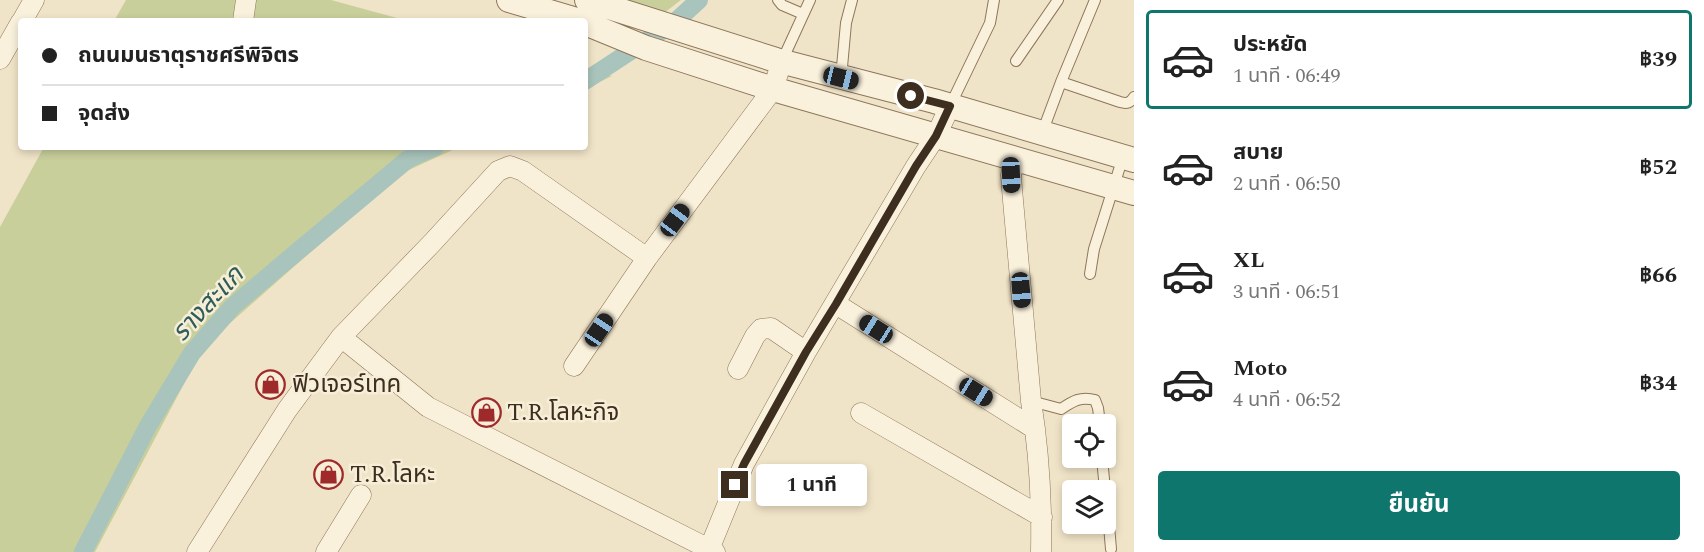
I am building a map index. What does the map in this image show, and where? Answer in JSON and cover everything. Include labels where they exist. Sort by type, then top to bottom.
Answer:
[{"type":"street","points":[[23,18],[34,0]]},
{"type":"street","points":[[243,18],[246,0]]},
{"type":"street","points":[[509,0],[569,18]]},
{"type":"street","points":[[586,18],[586,0],[841,78],[950,106],[1128,158]]},
{"type":"street","points":[[588,24],[646,48],[773,89],[1124,190]]},
{"type":"street","points":[[0,59],[18,27]]},
{"type":"street","points":[[680,29],[683,59]]},
{"type":"street","points":[[574,366],[647,258],[773,89],[783,61]]},
{"type":"street","points":[[341,337],[428,407],[711,551],[744,464],[806,352],[936,136],[950,106]]},
{"type":"street","points":[[1015,158],[1011,175],[1035,429],[1042,517],[1041,552]]},
{"type":"street","points":[[197,552],[287,410],[341,337],[498,171],[510,166],[523,171],[647,258]]},
{"type":"street","points":[[836,304],[1035,429]]},
{"type":"street","points":[[738,369],[761,329],[771,328],[806,352]]},
{"type":"street","points":[[861,413],[1042,517]]},
{"type":"street","points":[[326,552],[361,495]]},
{"type":"lane","points":[[778,0],[782,5],[803,14]]},
{"type":"lane","points":[[783,61],[810,0]]},
{"type":"lane","points":[[841,78],[846,23],[852,0]]},
{"type":"lane","points":[[950,106],[990,23],[993,0]]},
{"type":"lane","points":[[1016,61],[1058,0]]},
{"type":"lane","points":[[1042,133],[1095,0]]},
{"type":"lane","points":[[1061,82],[1126,104],[1134,97]]},
{"type":"lane","points":[[1090,274],[1094,249],[1124,190],[1128,158]]},
{"type":"lane","points":[[1031,401],[1061,409],[1076,400],[1087,398],[1095,400],[1099,414]]},
{"type":"lane","points":[[1109,534],[1111,549]]},
{"type":"green space","points":[[126,0],[331,0],[397,18],[116,18]]},
{"type":"green space","points":[[606,0],[681,0],[660,16]]},
{"type":"green space","points":[[588,70],[612,76],[588,88]]},
{"type":"green space","points":[[42,150],[452,150],[398,175],[204,346],[95,552],[0,552],[0,227]]},
{"type":"waterway","name":"รางสะแก","points":[[588,79],[675,22],[699,0]]},
{"type":"waterway","name":"รางสะแก","points":[[83,552],[148,426],[192,353],[233,306],[408,159],[428,150]]},
{"type":"place","name":"ฟิวเจอร์เทค","points":[[271,384]]},
{"type":"place","name":"T.R.โลหะกิจ","points":[[486,412]]},
{"type":"place","name":"T.R.โลหะ","points":[[329,474]]},
{"type":"route","points":[[735,485],[744,464],[806,352],[936,136],[950,106],[911,96]]}]
